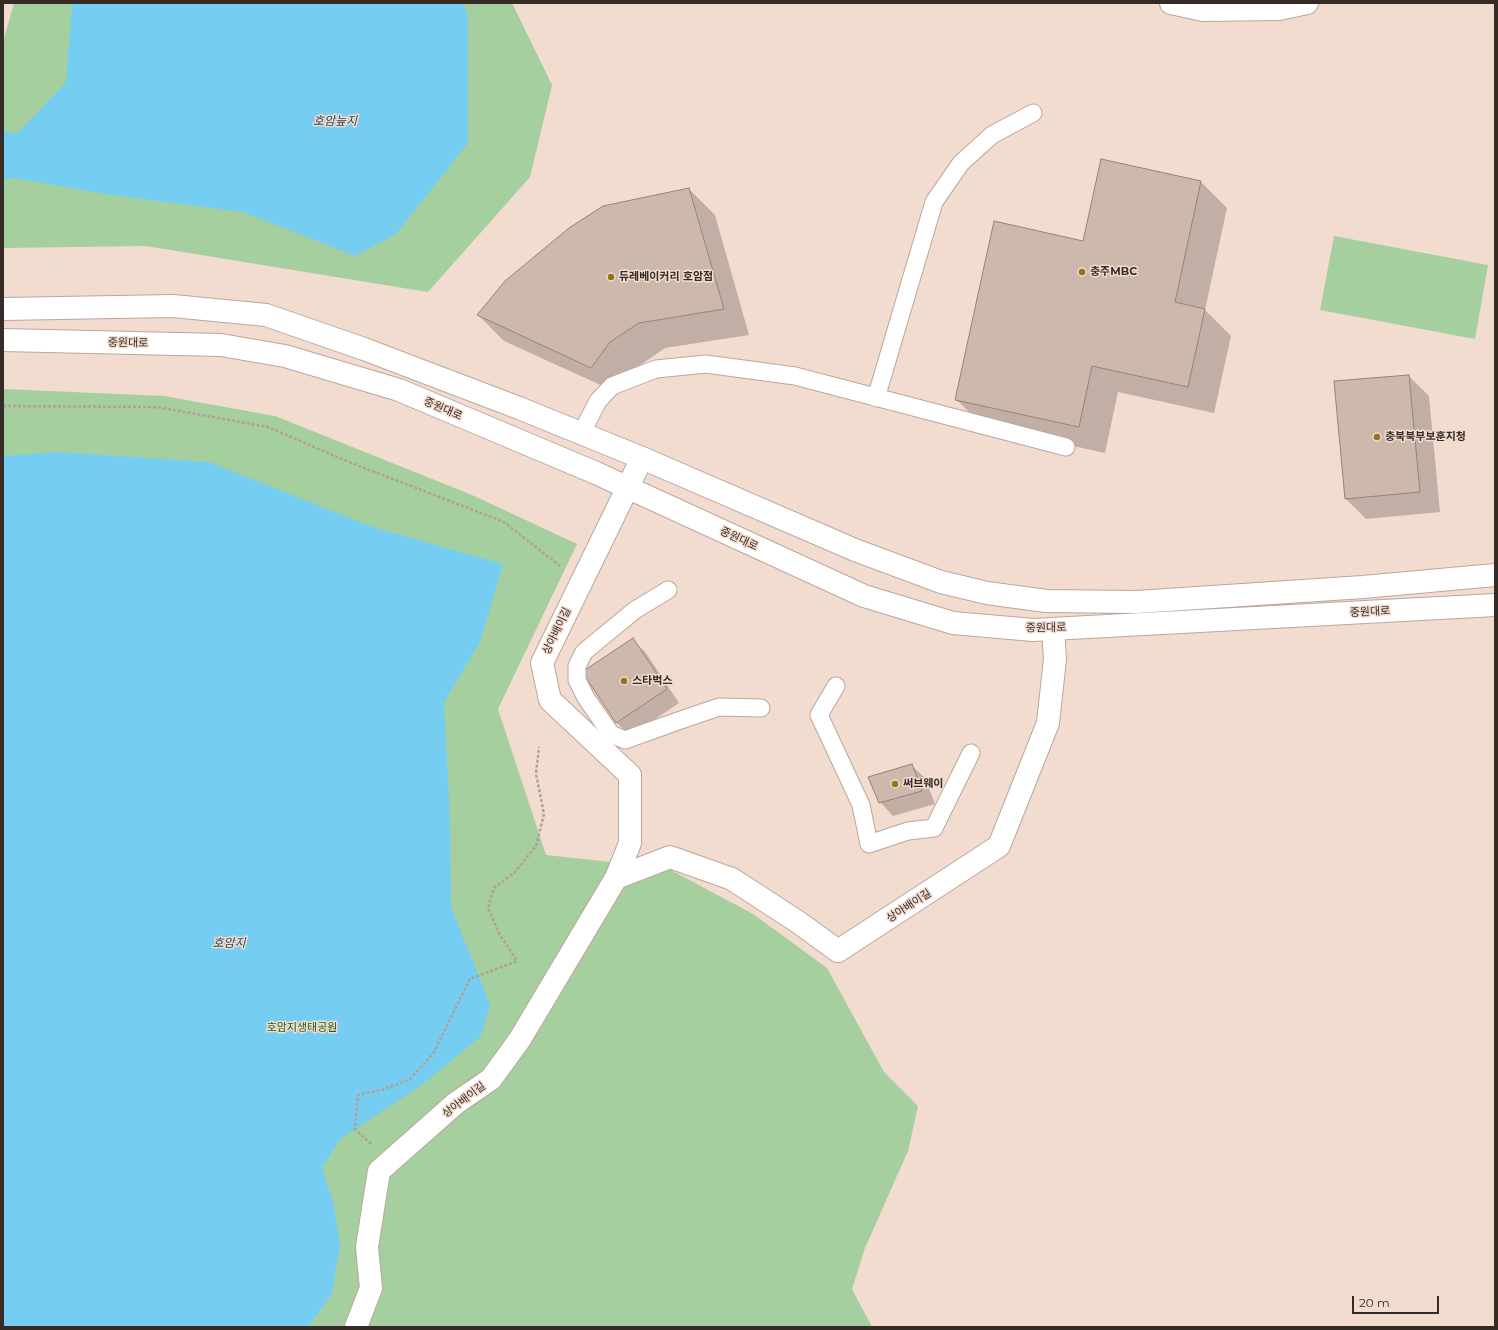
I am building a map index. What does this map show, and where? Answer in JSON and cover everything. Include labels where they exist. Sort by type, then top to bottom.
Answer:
[{"type":"main road","points":[[1171,3],[1203,10],[1307,3]]},
{"type":"main road","points":[[3,309],[173,306],[266,315],[364,349],[489,396],[642,458],[855,550],[941,582],[987,593],[1046,601],[1137,602],[1363,587],[1495,575]]},
{"type":"main road","name":"중원대로","points":[[3,340],[221,345],[285,356],[399,390],[628,488],[864,596],[953,623],[1033,630],[1495,605]]},
{"type":"main road","name":"상아배이길","points":[[356,1327],[371,1288],[367,1247],[379,1171],[456,1103],[491,1079],[520,1039],[616,878],[630,843],[630,776],[550,700],[542,663],[642,458]]},
{"type":"main road","name":"상아배이길","points":[[616,878],[670,857],[732,880],[798,922],[838,950],[1000,846],[1048,723],[1055,659],[1053,629]]},
{"type":"lane","points":[[876,398],[934,202],[961,163],[992,135],[1033,114]]},
{"type":"lane","points":[[581,434],[598,401],[612,386],[656,369],[706,364],[795,376],[1066,447]]},
{"type":"lane","points":[[668,590],[635,610],[584,652],[577,666],[577,680],[586,698],[611,734],[625,740],[719,708],[761,708]]},
{"type":"lane","points":[[836,686],[819,716],[861,805],[869,844],[908,831],[934,828],[971,753]]},
{"type":"path","points":[[3,406],[157,407],[268,427],[349,462],[504,522],[560,566]]},
{"type":"path","points":[[375,1147],[355,1129],[358,1095],[382,1090],[410,1079],[433,1054],[470,979],[517,961],[499,933],[488,908],[494,888],[515,872],[536,846],[544,814],[536,774],[539,748]]},
{"type":"green space","name":"호암늪지","points":[[14,3],[512,3],[552,85],[530,177],[428,292],[146,246],[3,248],[3,42]]},
{"type":"green space","points":[[1334,236],[1488,265],[1475,339],[1320,310]]},
{"type":"green space","name":"호암지생태공원","points":[[3,389],[164,396],[275,416],[472,495],[577,544],[498,709],[546,855],[667,868],[753,914],[827,968],[884,1072],[918,1106],[908,1151],[865,1248],[852,1289],[872,1327],[3,1327]]},
{"type":"water","name":"호암늪지","points":[[72,3],[463,3],[468,15],[468,143],[396,234],[355,256],[243,212],[111,195],[14,178],[3,180],[3,130],[17,134],[66,82]]},
{"type":"water","name":"호암지","points":[[57,452],[209,462],[372,527],[503,564],[480,642],[444,702],[450,821],[451,907],[490,1004],[481,1036],[423,1084],[340,1139],[322,1168],[334,1205],[340,1246],[332,1294],[308,1327],[3,1327],[3,456]]},
{"type":"building","name":"충주MBC","points":[[1101,159],[1201,181],[1175,302],[1205,309],[1188,387],[1092,366],[1079,427],[955,400],[994,221],[1083,241]]},
{"type":"building","points":[[689,188],[724,309],[639,323],[610,342],[591,368],[477,315],[505,281],[569,228],[603,206]]},
{"type":"building","name":"충북북부보훈지청","points":[[1409,375],[1420,492],[1345,499],[1334,381]]},
{"type":"building","name":"스타벅스","points":[[633,638],[667,689],[616,723],[582,672]]},
{"type":"building","name":"써브웨이","points":[[912,764],[922,791],[879,803],[868,777]]},
{"type":"place","name":"충주MBC","points":[[1082,272]]},
{"type":"place","name":"듀레베이커리 호암점","points":[[611,277]]},
{"type":"place","name":"충북북부보훈지청","points":[[1377,437]]},
{"type":"place","name":"스타벅스","points":[[624,681]]},
{"type":"place","name":"써브웨이","points":[[895,784]]}]
